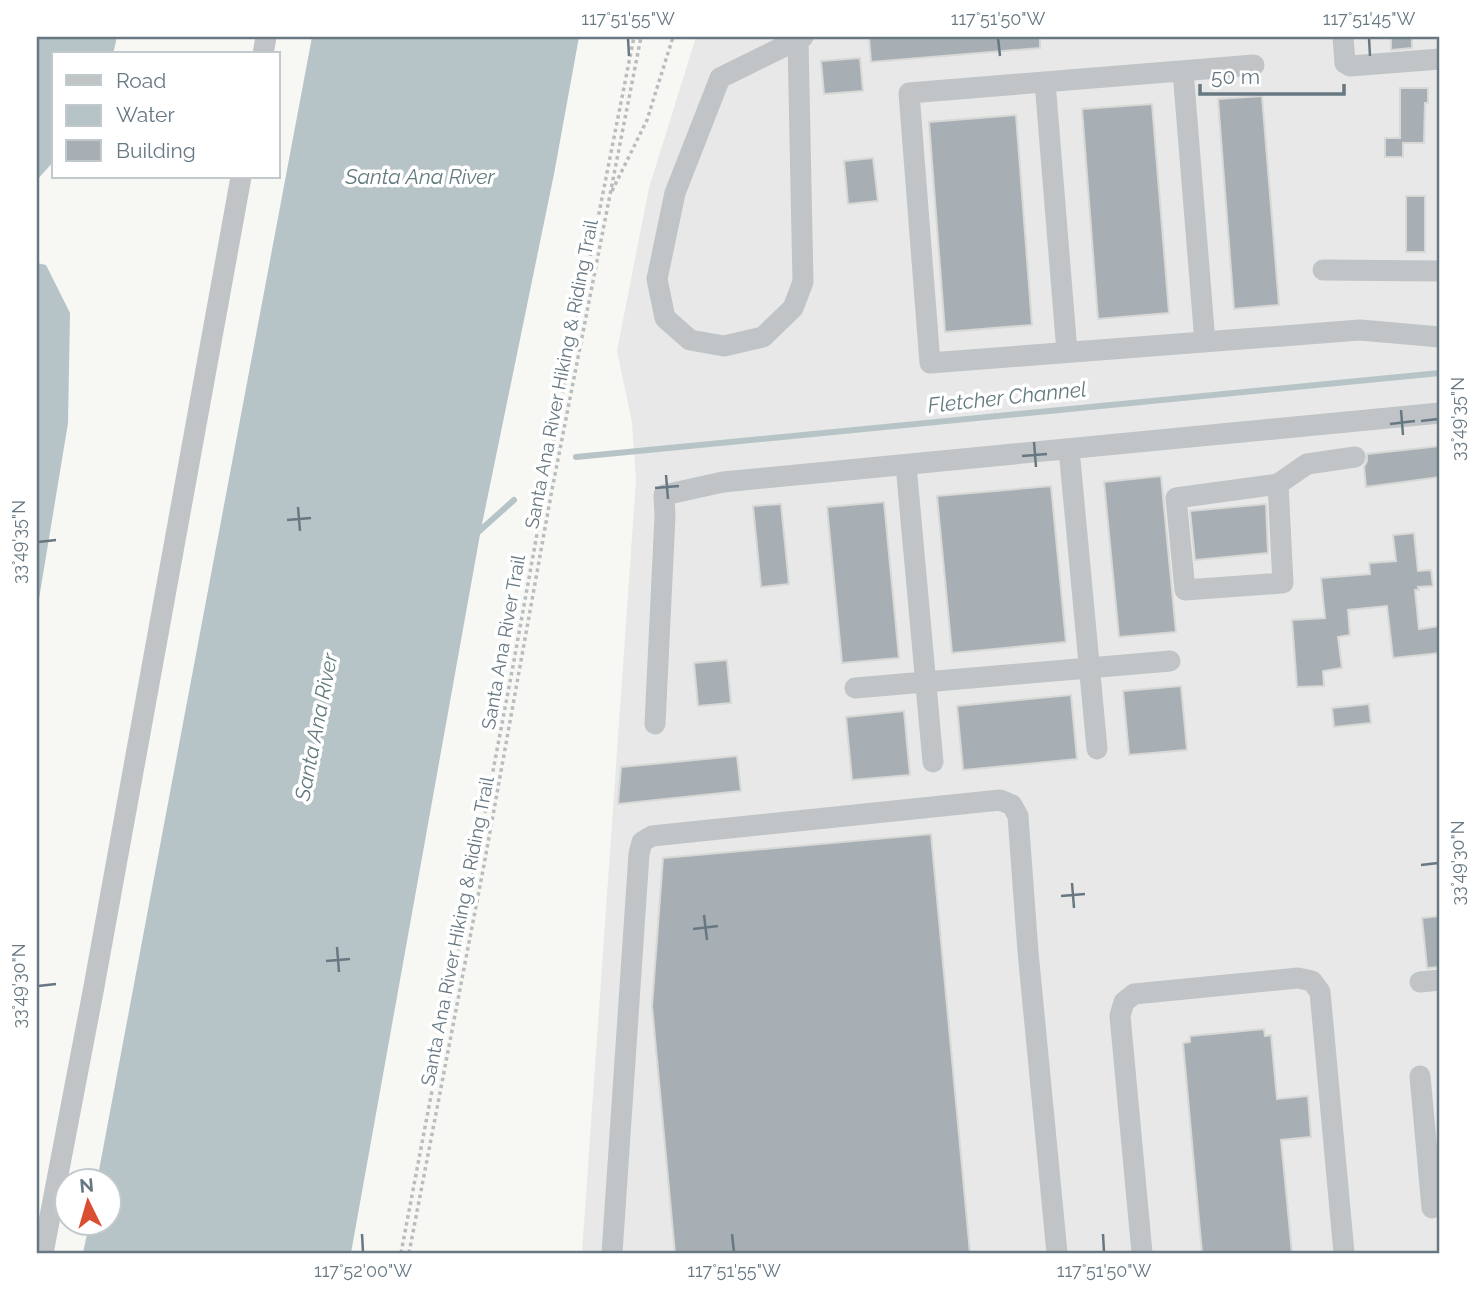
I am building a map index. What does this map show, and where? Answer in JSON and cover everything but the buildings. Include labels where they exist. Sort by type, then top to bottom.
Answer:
[{"type":"lane","points":[[1343,37],[1345,63],[1350,66],[1440,59]]},
{"type":"lane","points":[[800,39],[803,282],[793,308],[763,337],[724,346],[690,340],[665,318],[657,279],[675,193],[720,78],[800,39]]},
{"type":"lane","points":[[1254,65],[909,93],[930,363],[1360,330],[1440,337]]},
{"type":"lane","points":[[1183,71],[1205,342]]},
{"type":"lane","points":[[1045,82],[1067,352]]},
{"type":"lane","points":[[43,1253],[93,992],[240,178]]},
{"type":"lane","points":[[1323,270],[1440,271]]},
{"type":"lane","points":[[655,724],[664,495],[723,482],[1440,413]]},
{"type":"lane","points":[[1328,424],[1331,460]]},
{"type":"lane","points":[[1069,449],[1097,749]]},
{"type":"lane","points":[[1278,484],[1283,583],[1185,590],[1176,498],[1278,484],[1307,464],[1355,457]]},
{"type":"lane","points":[[906,465],[933,762]]},
{"type":"lane","points":[[855,688],[1170,661]]},
{"type":"lane","points":[[612,1253],[642,842],[652,836],[1000,800],[1012,805],[1018,816],[1028,952],[1057,1253]]},
{"type":"lane","points":[[1142,1253],[1120,1016],[1124,1002],[1134,995],[1298,978],[1312,981],[1320,992],[1344,1253]]},
{"type":"lane","points":[[1420,1076],[1433,1146],[1432,1208]]},
{"type":"path","name":"Santa Ana River Trail","points":[[401,1253],[557,424],[634,37]]},
{"type":"path","name":"Santa Ana River Hiking & Riding Trail","points":[[409,1253],[641,37]]},
{"type":"path","points":[[610,196],[647,120],[673,37]]},
{"type":"shaded area","points":[[696,37],[1440,37],[1440,1253],[582,1253],[636,480],[632,422],[617,351],[649,188]]},
{"type":"water","points":[[37,37],[117,37],[113,52],[52,52],[52,163],[37,180]]},
{"type":"water","name":"Santa Ana River","points":[[312,37],[579,37],[554,174],[481,529],[351,1253],[83,1253],[86,1238],[122,1238],[122,1168],[99,1168]]},
{"type":"water","points":[[37,263],[46,265],[70,313],[68,423],[37,611]]},
{"type":"waterway","name":"Fletcher Channel","points":[[576,457],[1440,373]]},
{"type":"waterway","points":[[476,534],[514,500]]}]
